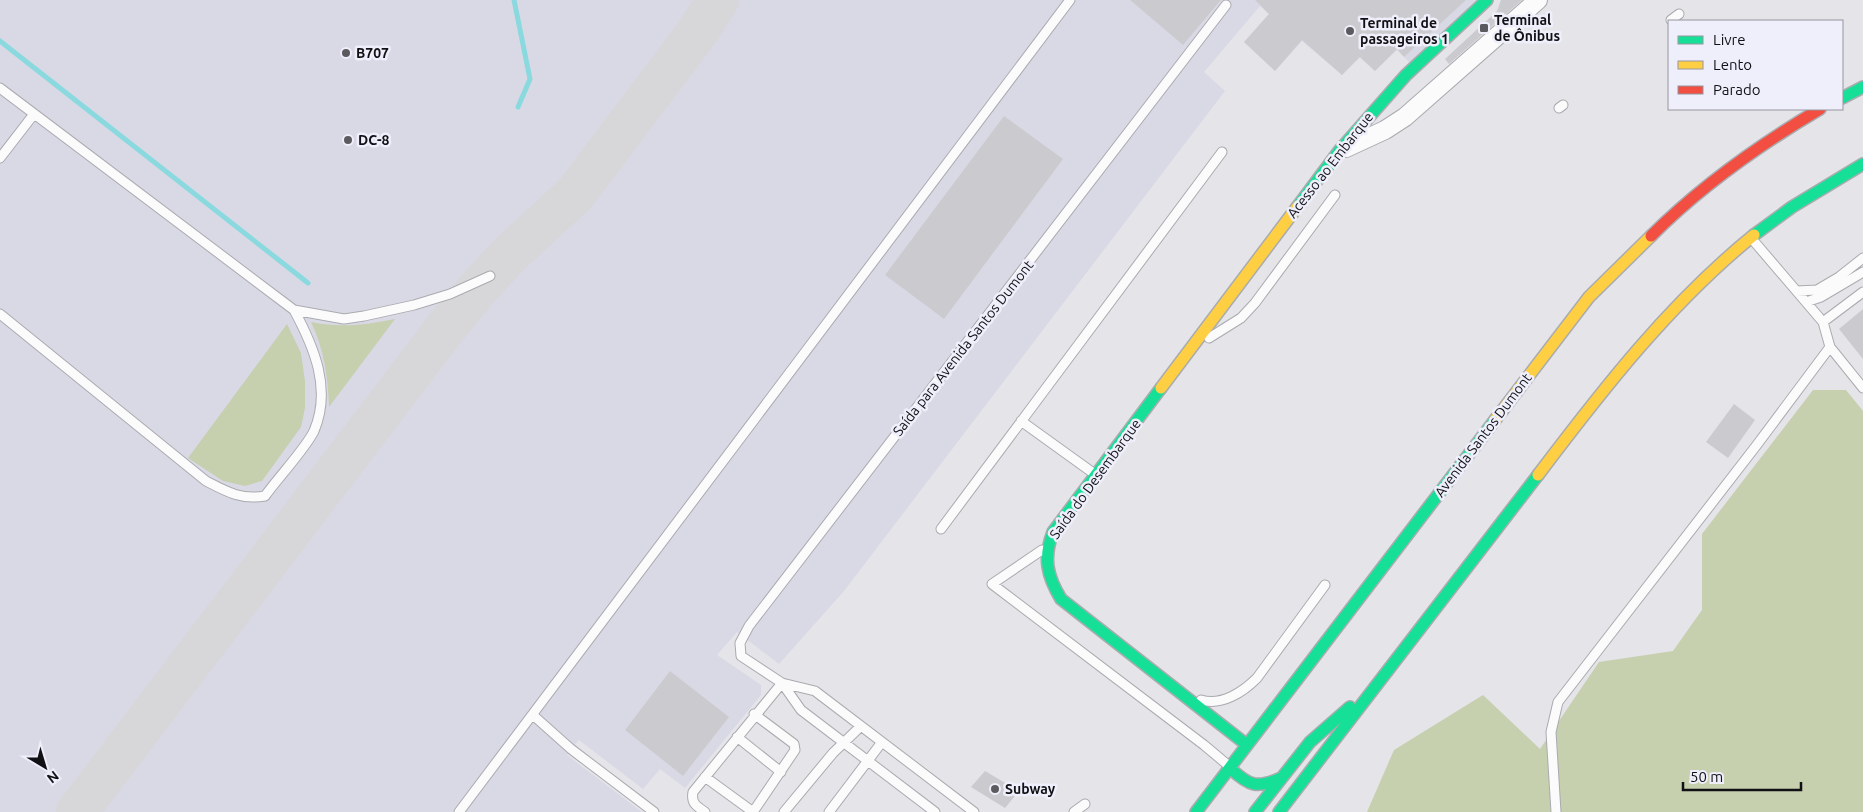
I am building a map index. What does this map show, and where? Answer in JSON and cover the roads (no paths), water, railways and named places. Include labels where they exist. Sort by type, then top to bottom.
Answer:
[{"type":"main road","name":"Acesso ao Embarque","points":[[1192,346],[1339,151],[1406,75],[1487,0]]},
{"type":"main road","points":[[1843,97],[1863,87]]},
{"type":"main road","name":"Avenida Santos Dumont","points":[[1196,812],[1589,297],[1685,202],[1766,142],[1818,110]]},
{"type":"main road","points":[[1279,812],[1597,397],[1679,304],[1750,237],[1817,191],[1863,164]]},
{"type":"main road","name":"Saída do Desembarque","points":[[1192,346],[1053,532],[1047,547],[1046,566],[1049,581],[1061,599],[1248,745]]},
{"type":"main road","points":[[1255,812],[1302,751],[1336,716],[1371,694]]},
{"type":"main road","points":[[1230,768],[1246,782],[1256,786],[1265,786],[1281,778]]},
{"type":"street","points":[[1339,151],[1385,130],[1405,117],[1538,0]]},
{"type":"lane","points":[[459,812],[534,716],[1070,0]]},
{"type":"lane","name":"Saída para Avenida Santos Dumont","points":[[782,683],[741,656],[740,643],[749,626],[1226,5]]},
{"type":"lane","points":[[0,88],[294,310],[344,319],[364,316],[414,306],[450,294],[490,276]]},
{"type":"lane","points":[[0,158],[34,114]]},
{"type":"lane","points":[[941,529],[1222,152]]},
{"type":"lane","name":"Saída do Desembarque","points":[[1192,346],[1224,330],[1241,318],[1255,303],[1335,195]]},
{"type":"lane","points":[[1750,237],[1823,322],[1830,347],[1863,388]]},
{"type":"lane","points":[[1797,291],[1817,290],[1839,278],[1863,258]]},
{"type":"lane","points":[[1806,302],[1822,297],[1863,272]]},
{"type":"lane","points":[[1823,322],[1863,292]]},
{"type":"lane","points":[[0,314],[206,481],[234,496],[252,498],[264,496],[314,432],[320,410],[321,389],[317,358],[294,310]]},
{"type":"lane","points":[[1556,812],[1551,732],[1558,702],[1830,347]]},
{"type":"lane","points":[[1021,421],[1096,475]]},
{"type":"lane","points":[[1047,547],[992,584],[1204,745],[1230,768]]},
{"type":"lane","points":[[1186,696],[1207,702],[1226,700],[1246,689],[1257,678],[1325,585]]},
{"type":"lane","points":[[705,812],[694,804],[692,799],[693,792],[754,714],[782,683]]},
{"type":"lane","points":[[782,683],[815,691],[974,812]]},
{"type":"lane","points":[[782,683],[802,710],[935,812]]},
{"type":"lane","points":[[705,777],[753,812],[795,750],[794,744],[754,714]]},
{"type":"lane","points":[[534,716],[571,749],[654,812]]},
{"type":"lane","points":[[784,812],[842,742],[861,726]]},
{"type":"lane","points":[[737,736],[781,772]]},
{"type":"lane","points":[[828,812],[882,742]]},
{"type":"lane","points":[[1074,812],[1085,804],[1082,812]]},
{"type":"waterway","points":[[514,0],[530,79],[518,107]]},
{"type":"waterway","points":[[0,41],[308,283]]},
{"type":"place","name":"Terminal de Ônibus","points":[[1484,28]]},
{"type":"place","name":"Terminal de passageiros 1","points":[[1350,31]]},
{"type":"place","name":"B707","points":[[346,53]]},
{"type":"place","name":"DC-8","points":[[348,140]]},
{"type":"place","name":"Subway","points":[[995,789]]}]
